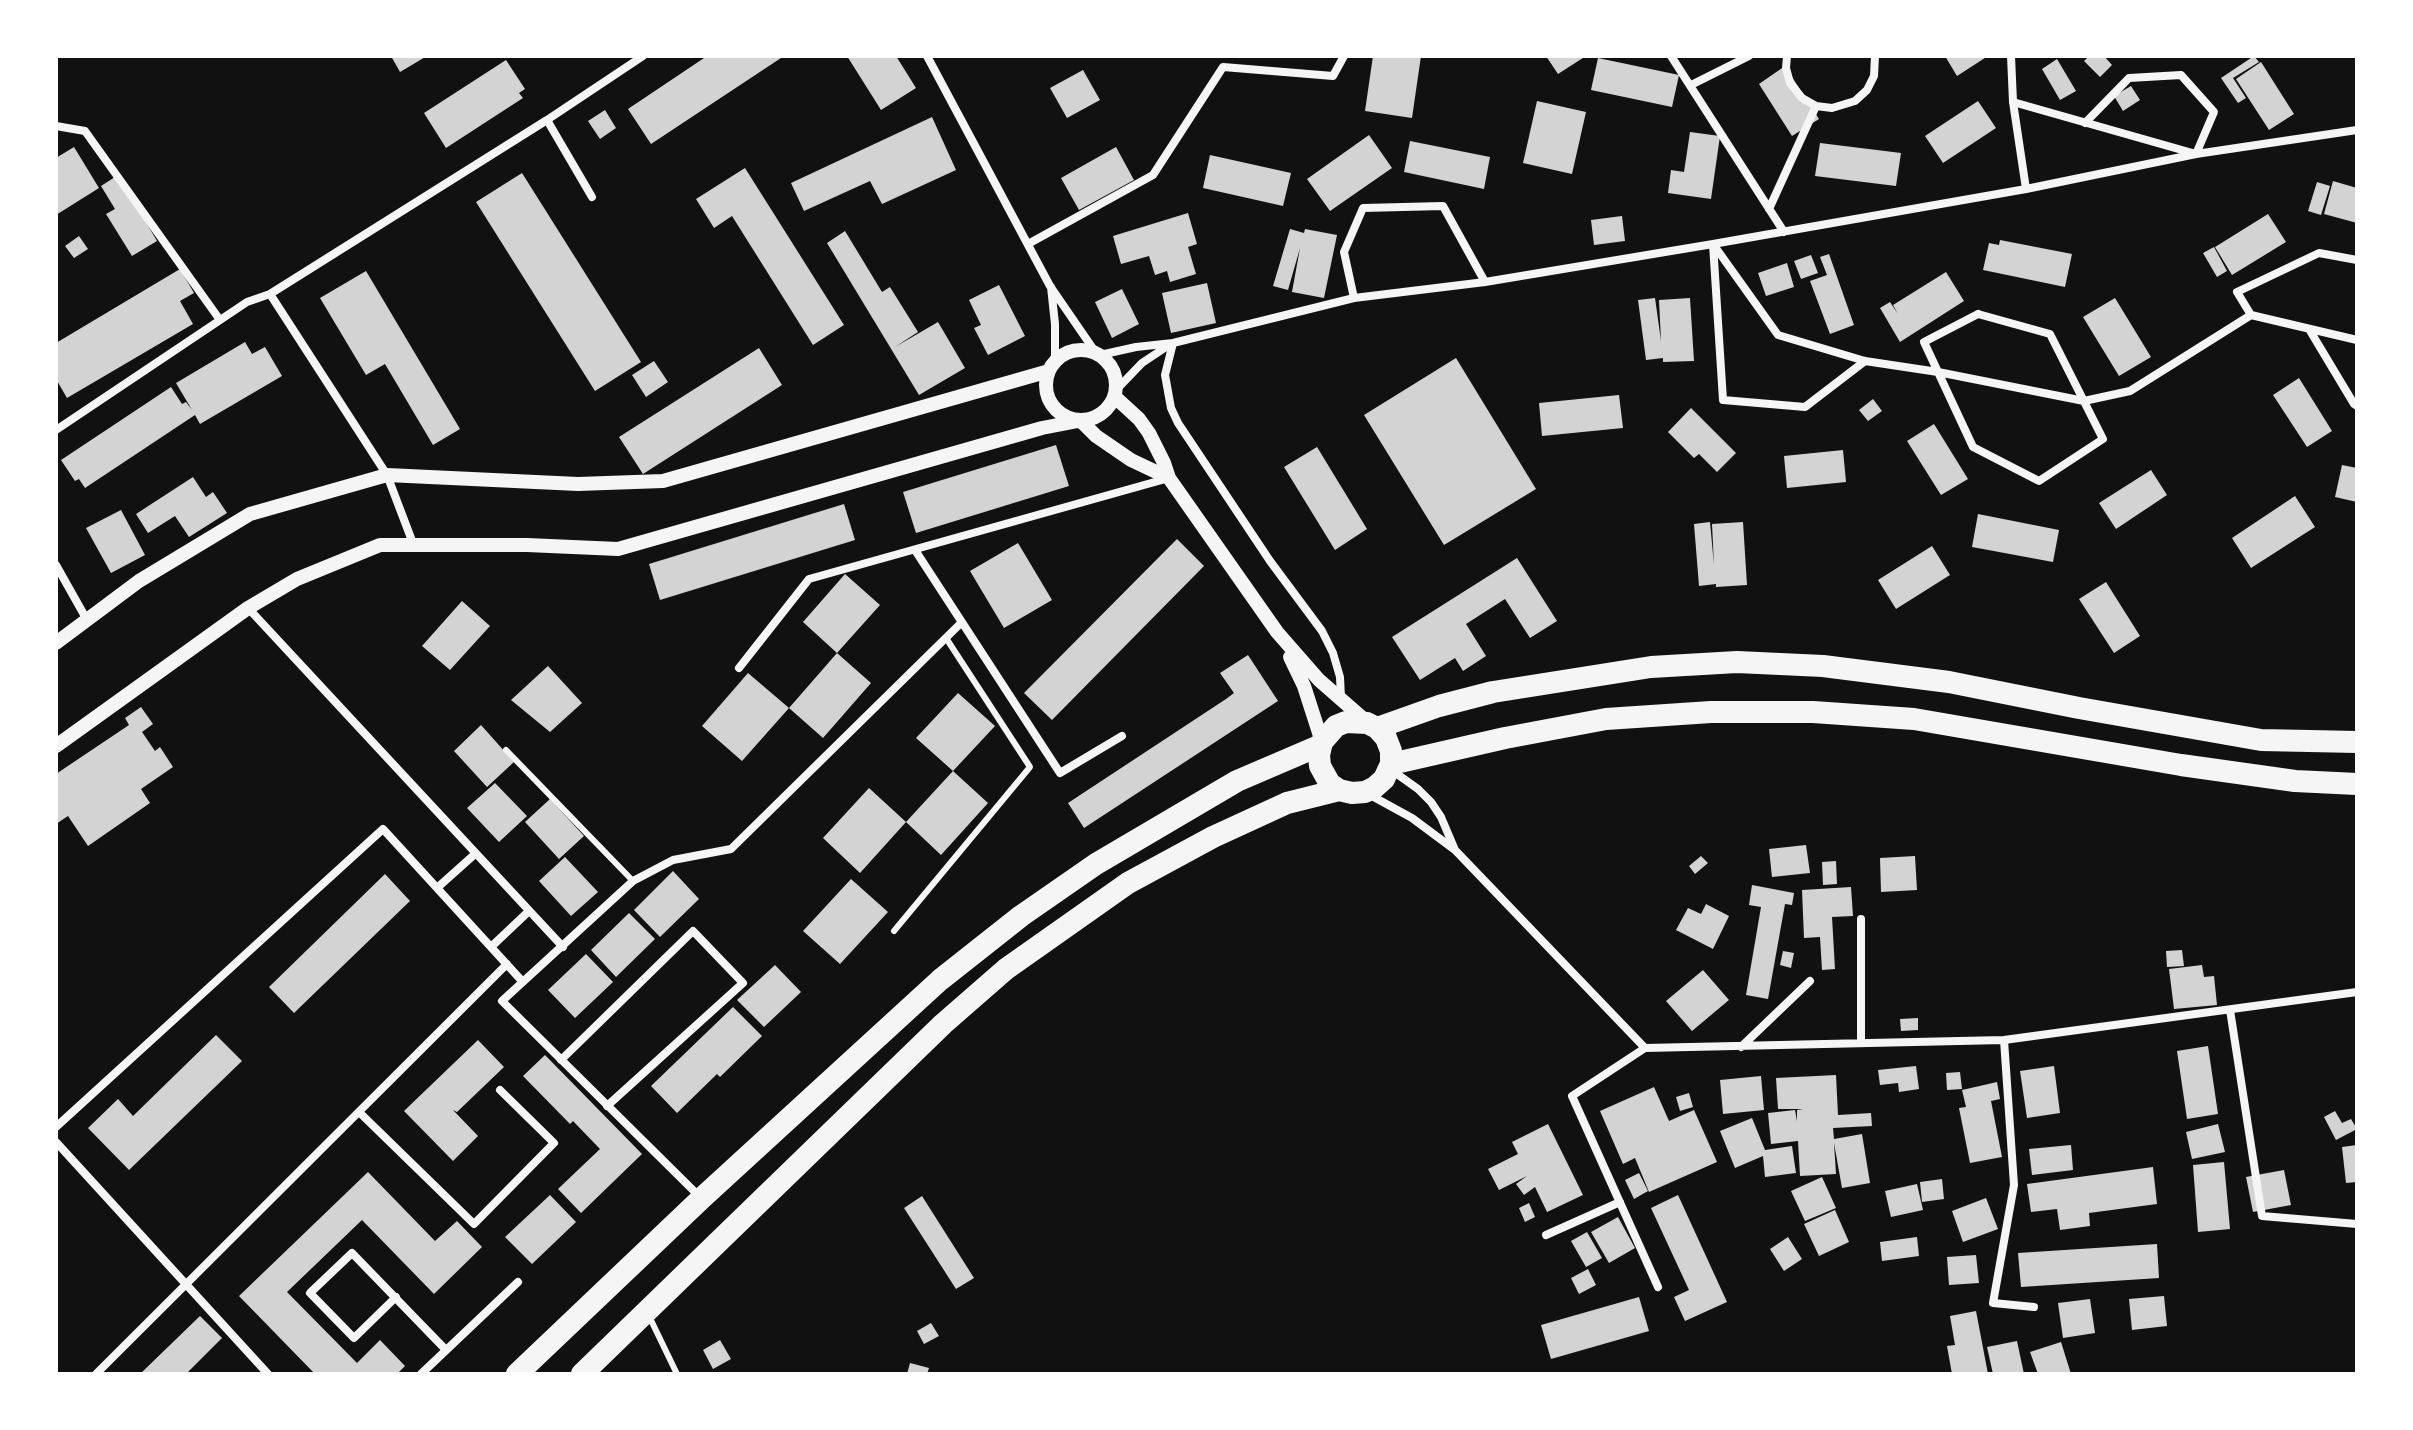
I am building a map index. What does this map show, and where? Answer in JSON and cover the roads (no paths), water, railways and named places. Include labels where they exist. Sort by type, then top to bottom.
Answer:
[{"type":"highway","points":[[1372,725],[1493,692],[1651,667],[1737,662],[1823,666],[1949,682],[2261,740],[2357,742]]},
{"type":"highway","points":[[1390,766],[1505,738],[1606,719],[1711,712],[1813,712],[1914,719],[2181,765],[2295,781],[2357,784]]},
{"type":"highway","points":[[517,1374],[702,1198],[940,980],[1021,916],[1096,864],[1237,781],[1321,744],[1336,726],[1356,721],[1372,725],[1386,738],[1391,751],[1390,766],[1384,779],[1375,787],[1365,792],[1339,790],[1287,803],[1213,837],[1128,883],[1006,969],[943,1024],[582,1374]]},
{"type":"highway","points":[[1321,744],[1319,755],[1324,775],[1339,790]]},
{"type":"street","points":[[56,430],[247,302],[270,294],[643,56]]},
{"type":"street","points":[[927,56],[1050,286],[1115,373],[1116,393],[1149,433],[1169,478],[1277,632],[1342,702],[1372,725]]},
{"type":"street","points":[[1028,244],[1153,175],[1223,67],[1333,76],[1344,56]]},
{"type":"street","points":[[1671,56],[1784,232]]},
{"type":"street","points":[[1691,85],[1749,56]]},
{"type":"street","points":[[1787,56],[1790,83],[1802,98],[1816,106],[1832,108],[1855,101],[1867,90],[1874,76],[1875,56]]},
{"type":"street","points":[[2011,56],[2013,102],[2026,189]]},
{"type":"street","points":[[2085,123],[2129,78],[2181,75],[2214,112],[2196,154]]},
{"type":"street","points":[[2013,102],[2196,154]]},
{"type":"street","points":[[1769,209],[1816,106]]},
{"type":"street","points":[[547,120],[592,197]]},
{"type":"street","points":[[56,126],[85,131],[220,320]]},
{"type":"street","points":[[56,643],[139,581],[250,514],[387,475],[578,484],[663,481],[1052,366],[1074,351],[1098,354],[1173,343],[1354,298],[1485,282],[1713,244],[2026,189],[2196,154],[2357,130]]},
{"type":"street","points":[[1354,298],[1344,252],[1363,208],[1443,206],[1485,282]]},
{"type":"street","points":[[1713,244],[1723,400],[1805,407],[1865,361]]},
{"type":"street","points":[[1713,244],[1778,335],[1865,361],[2084,401],[2130,391],[2251,315]]},
{"type":"street","points":[[2357,260],[2319,253],[2237,292],[2251,315],[2357,340]]},
{"type":"street","points":[[1050,286],[1055,324],[1052,366],[1046,382],[1050,403],[1122,455],[1169,478]]},
{"type":"street","points":[[270,294],[387,475],[414,546]]},
{"type":"street","points":[[1978,314],[2050,334],[2084,401],[2103,439],[2039,481],[1973,447],[1924,342],[1978,314]]},
{"type":"street","points":[[2308,329],[2357,406]]},
{"type":"street","points":[[56,746],[248,608],[297,579],[380,545],[527,545],[618,549],[1026,432],[1092,419],[1110,406],[1116,393],[1142,363],[1173,343]]},
{"type":"street","points":[[1173,343],[1165,375],[1171,408],[1178,423],[1270,561],[1322,631],[1340,677],[1342,702]]},
{"type":"street","points":[[739,668],[809,579],[1169,478]]},
{"type":"street","points":[[915,550],[1060,773],[1122,736]]},
{"type":"street","points":[[56,565],[87,620]]},
{"type":"street","points":[[248,608],[563,947]]},
{"type":"street","points":[[702,1198],[502,1001],[633,881],[673,860],[731,849],[962,622]]},
{"type":"street","points":[[1277,632],[1304,686],[1321,744]]},
{"type":"street","points":[[1390,766],[1431,802],[1455,850]]},
{"type":"street","points":[[1365,792],[1412,818],[1455,850],[1645,1048]]},
{"type":"street","points":[[56,1127],[383,829],[522,981]]},
{"type":"street","points":[[437,888],[475,854]]},
{"type":"street","points":[[491,947],[529,911]]},
{"type":"street","points":[[1861,919],[1861,1042]]},
{"type":"street","points":[[561,1060],[693,931],[743,983],[607,1106]]},
{"type":"street","points":[[96,1374],[507,964]]},
{"type":"street","points":[[1740,1047],[1810,981]]},
{"type":"street","points":[[1658,1287],[1572,1096],[1645,1048],[2004,1040],[2357,992]]},
{"type":"street","points":[[2230,1010],[2262,1216],[2357,1224]]},
{"type":"street","points":[[2004,1040],[2014,1185],[1993,1303],[2034,1307]]},
{"type":"street","points":[[359,1112],[474,1224],[554,1143],[500,1090]]},
{"type":"street","points":[[56,1142],[268,1374]]},
{"type":"street","points":[[1546,1235],[1620,1202]]},
{"type":"street","points":[[396,1297],[354,1338],[310,1293],[352,1253],[396,1297],[446,1350]]},
{"type":"street","points":[[421,1374],[518,1282]]},
{"type":"lane","points":[[894,931],[1030,767],[946,638]]},
{"type":"lane","points":[[506,750],[633,881]]},
{"type":"lane","points":[[647,1311],[677,1374]]}]
